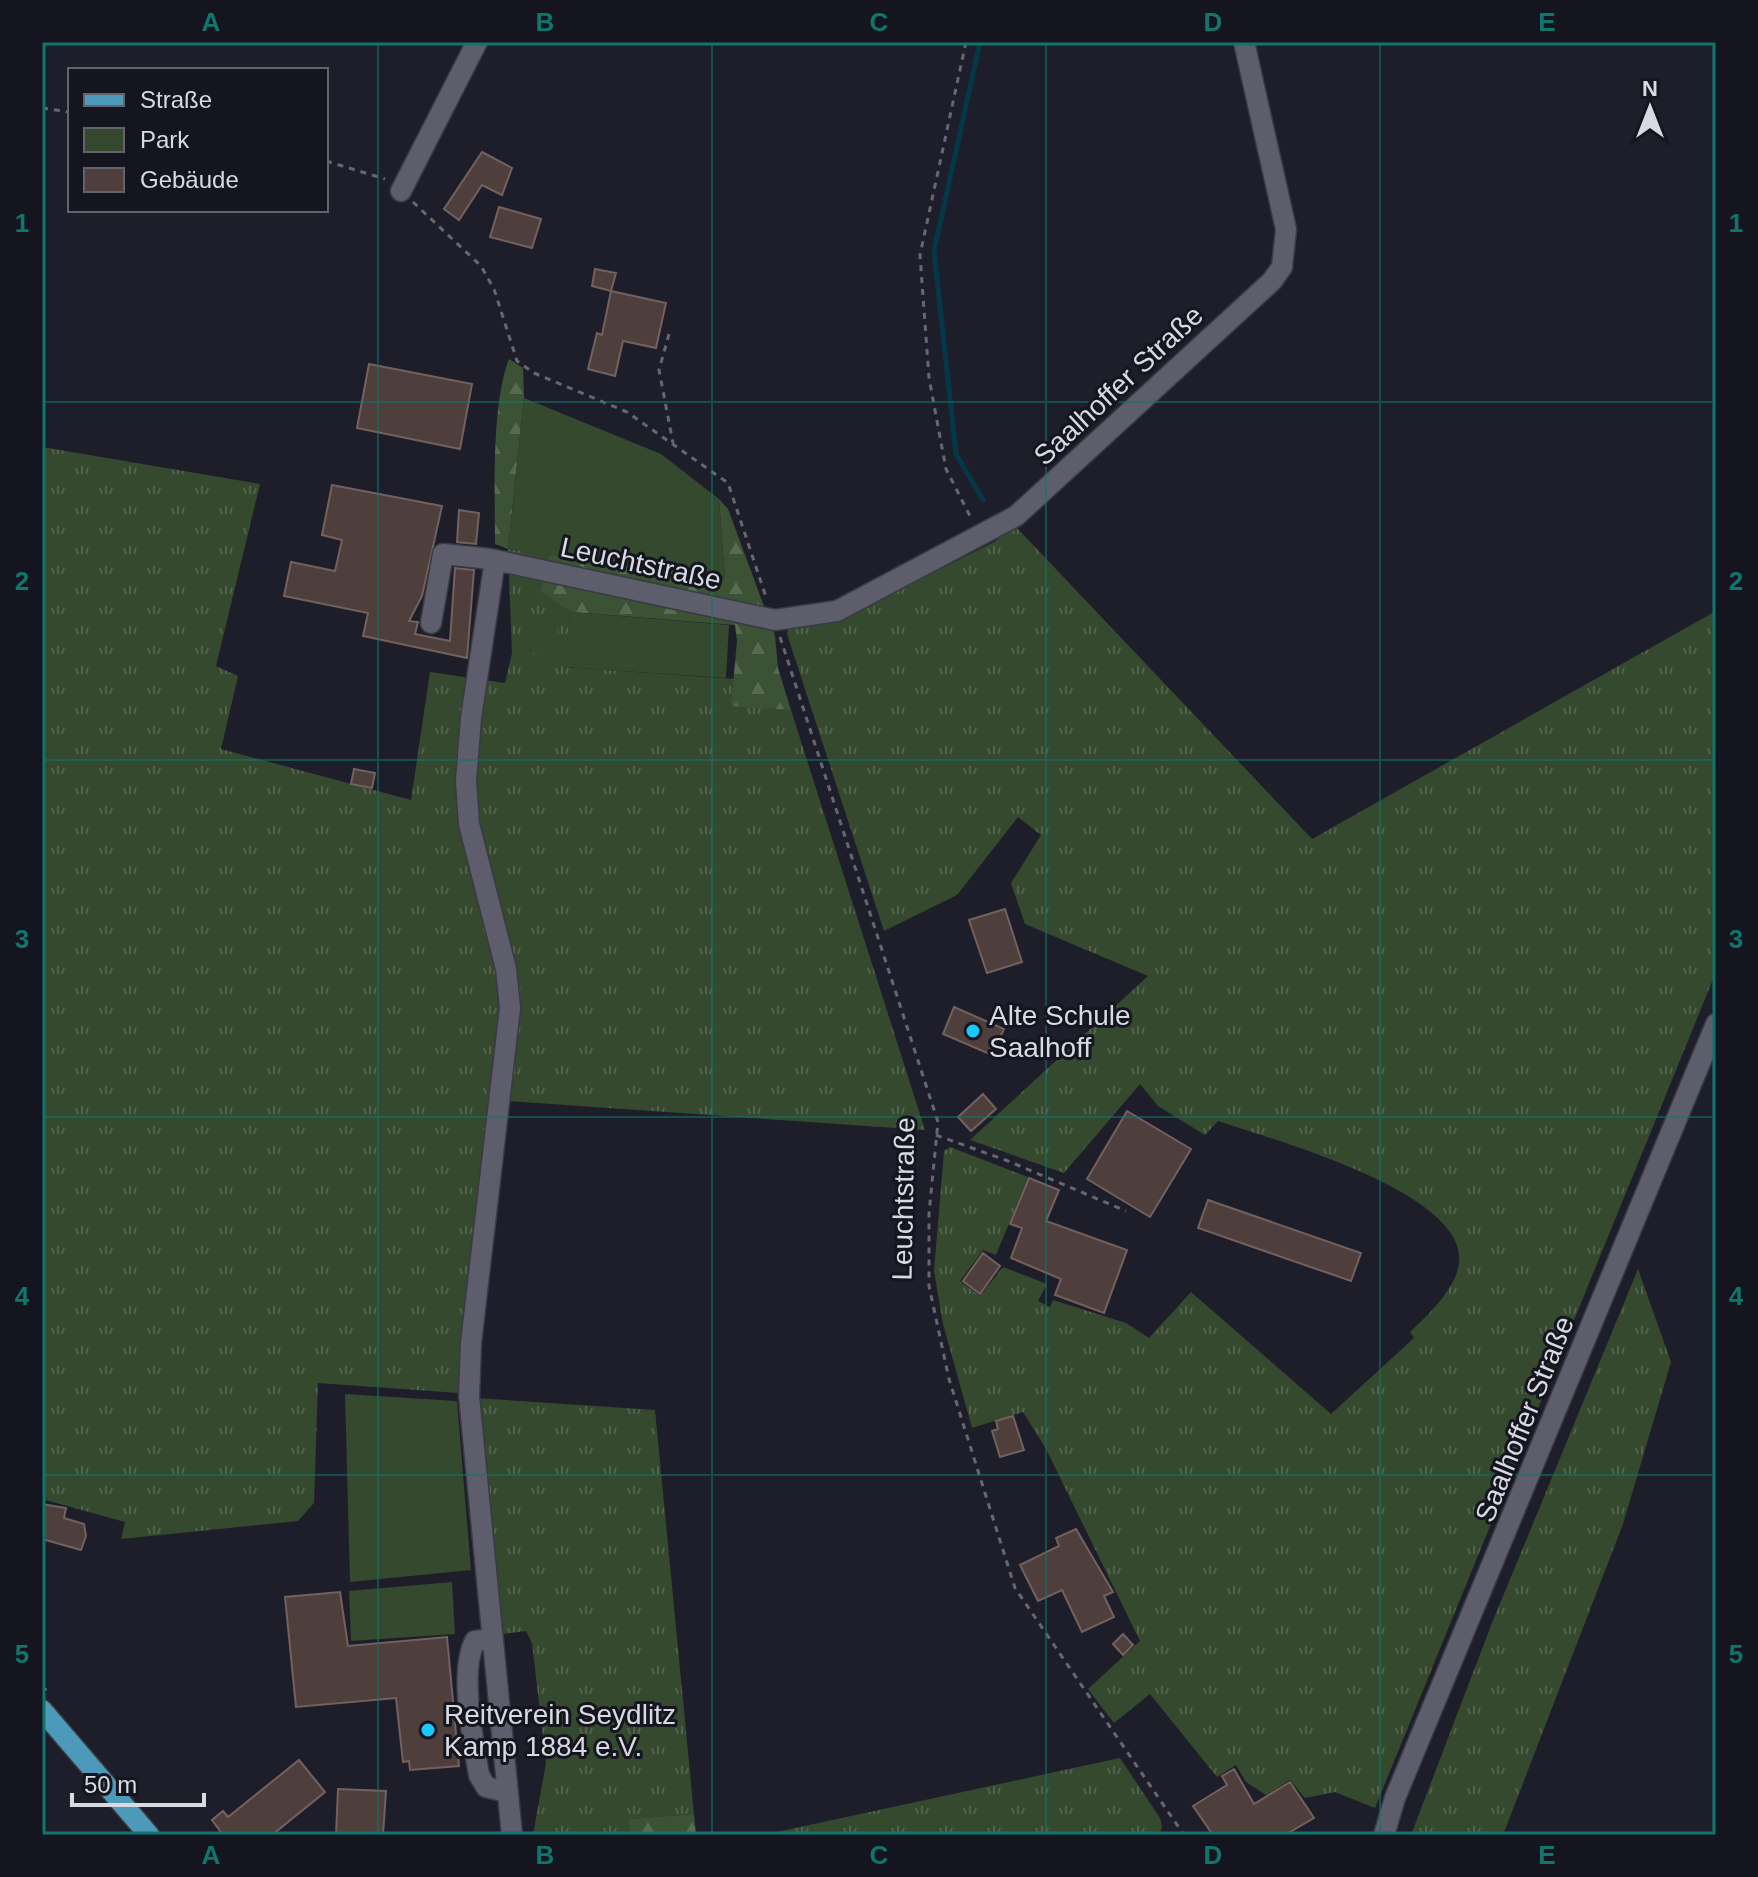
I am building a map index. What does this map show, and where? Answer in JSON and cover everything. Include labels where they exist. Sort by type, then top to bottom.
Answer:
[{"type":"main road","points":[[42,1710],[149,1835]]},
{"type":"street","points":[[401,191],[477,42]]},
{"type":"street","name":"Saalhoffer Straße","points":[[775,620],[837,611],[981,538],[1016,516],[1272,281],[1282,267],[1286,229],[1244,42]]},
{"type":"street","name":"Leuchtstraße","points":[[431,623],[443,554],[495,560],[775,620]]},
{"type":"street","points":[[495,560],[471,718],[466,781],[469,824],[506,969],[510,1008],[471,1343],[469,1396],[512,1835]]},
{"type":"street","name":"Saalhoffer Straße","points":[[1384,1835],[1395,1798],[1537,1463],[1716,1024]]},
{"type":"path","points":[[966,42],[920,255],[929,378],[946,469],[981,538]]},
{"type":"path","points":[[42,108],[68,112]]},
{"type":"path","name":"Leuchtstraße","points":[[328,162],[379,175],[401,191],[481,266],[494,289],[517,361],[534,373],[627,412],[728,483],[938,1122],[929,1213],[929,1286],[949,1379],[1015,1588],[1181,1834]]},
{"type":"path","points":[[669,334],[659,370],[674,444]]},
{"type":"path","points":[[936,1135],[1008,1161],[1126,1211]]},
{"type":"green space","points":[[509,359],[523,368],[524,398],[508,549],[495,544],[495,475],[499,400]]},
{"type":"green space","points":[[524,398],[661,454],[719,499],[725,579],[508,549]]},
{"type":"green space","points":[[42,447],[260,484],[216,666],[238,676],[221,749],[411,800],[430,672],[505,683],[512,653],[508,549],[549,554],[540,592],[571,612],[564,667],[735,679],[733,686],[768,708],[791,710],[925,1130],[493,1100],[459,1393],[318,1383],[314,1503],[298,1521],[121,1539],[125,1522],[42,1499]]},
{"type":"green space","points":[[719,499],[728,509],[775,636],[778,668],[791,710],[731,706],[737,641],[735,625],[571,612],[540,592],[549,554],[725,579]]},
{"type":"green space","points":[[1014,525],[1312,839],[1716,611],[1716,972],[1375,1808],[1335,1792],[1305,1798],[1290,1780],[1266,1795],[1246,1782],[1236,1765],[1217,1777],[1150,1694],[1114,1723],[1088,1689],[1140,1641],[1046,1449],[1023,1412],[972,1428],[943,1324],[934,1271],[944,1151],[950,1147],[1028,1177],[996,1255],[983,1250],[960,1281],[980,1296],[1003,1267],[1047,1284],[1038,1301],[1050,1307],[1053,1300],[1126,1323],[1149,1338],[1191,1292],[1331,1414],[1414,1338],[1410,1332],[1447,1292],[1459,1263],[1453,1237],[1432,1213],[1400,1192],[1319,1155],[1218,1121],[1205,1135],[1158,1106],[1140,1084],[1064,1173],[970,1140],[1148,976],[1025,924],[1011,883],[1041,835],[1018,817],[957,895],[884,931],[787,634],[788,627],[862,608],[994,542]]},
{"type":"green space","points":[[571,612],[729,625],[726,678],[563,667]]},
{"type":"green space","points":[[539,616],[552,622],[558,635],[552,648],[539,654],[526,648],[520,635],[526,622]]},
{"type":"green space","points":[[1638,1269],[1671,1362],[1623,1524],[1503,1835],[1411,1835],[1492,1623]]},
{"type":"green space","points":[[345,1394],[457,1401],[471,1570],[350,1582]]},
{"type":"green space","points":[[475,1398],[655,1410],[694,1814],[630,1819],[630,1835],[533,1835],[546,1763],[532,1643],[526,1631],[503,1634]]},
{"type":"green space","points":[[452,1582],[455,1634],[351,1641],[349,1591]]},
{"type":"green space","points":[[1120,1758],[1160,1818],[1162,1827],[1159,1835],[763,1835]]},
{"type":"green space","points":[[694,1814],[696,1835],[630,1835],[629,1819]]},
{"type":"building","points":[[482,152],[512,168],[502,195],[482,185],[459,220],[444,209]]},
{"type":"building","points":[[499,207],[541,219],[532,248],[490,237]]},
{"type":"building","points":[[595,269],[616,273],[611,291],[592,286]]},
{"type":"building","points":[[611,291],[666,303],[656,348],[623,341],[615,376],[588,369],[597,333],[602,335]]},
{"type":"building","points":[[369,364],[472,384],[460,449],[357,428]]},
{"type":"building","points":[[332,485],[442,506],[422,596],[409,621],[418,622],[415,634],[450,641],[455,568],[474,570],[467,658],[363,636],[368,613],[284,596],[291,562],[335,571],[342,540],[322,535]]},
{"type":"building","points":[[459,510],[479,513],[476,544],[457,542]]},
{"type":"building","points":[[354,769],[375,773],[372,788],[351,784]]},
{"type":"building","points":[[1005,909],[1022,962],[987,973],[969,920]]},
{"type":"building","name":"Alte Schule Saalhoff","points":[[954,1007],[1004,1029],[992,1055],[943,1034]]},
{"type":"building","points":[[983,1094],[996,1109],[971,1131],[958,1117]]},
{"type":"building","points":[[1127,1111],[1191,1149],[1150,1217],[1087,1179]]},
{"type":"building","points":[[1029,1178],[1059,1190],[1046,1221],[1127,1250],[1104,1313],[1055,1295],[1061,1279],[1011,1258],[1022,1228],[1010,1224]]},
{"type":"building","points":[[1208,1200],[1361,1253],[1351,1281],[1198,1228]]},
{"type":"building","points":[[983,1253],[1000,1266],[980,1294],[963,1281]]},
{"type":"building","points":[[1013,1416],[1024,1450],[1000,1457],[992,1431],[998,1429],[996,1421]]},
{"type":"building","points":[[42,1504],[66,1508],[64,1518],[84,1524],[86,1536],[81,1550],[42,1539]]},
{"type":"building","points":[[1076,1529],[1113,1592],[1104,1596],[1114,1617],[1082,1632],[1062,1590],[1038,1601],[1020,1565],[1059,1546],[1056,1538]]},
{"type":"building","points":[[340,1592],[348,1646],[447,1637],[459,1766],[410,1770],[409,1761],[403,1762],[396,1698],[296,1707],[285,1597]]},
{"type":"building","points":[[1123,1634],[1133,1645],[1123,1655],[1113,1644]]},
{"type":"building","points":[[299,1760],[325,1792],[272,1835],[223,1835],[212,1820],[223,1811],[228,1817]]},
{"type":"building","points":[[1234,1769],[1254,1804],[1290,1782],[1314,1818],[1285,1835],[1213,1835],[1193,1806],[1227,1785],[1222,1776]]},
{"type":"building","points":[[338,1789],[386,1791],[383,1835],[336,1835]]},
{"type":"waterway","points":[[980,42],[934,251],[956,454],[983,500]]},
{"type":"place","name":"Alte Schule Saalhoff","points":[[973,1031]]},
{"type":"place","name":"Reitverein Seydlitz Kamp 1884 e.V.","points":[[428,1730]]}]
